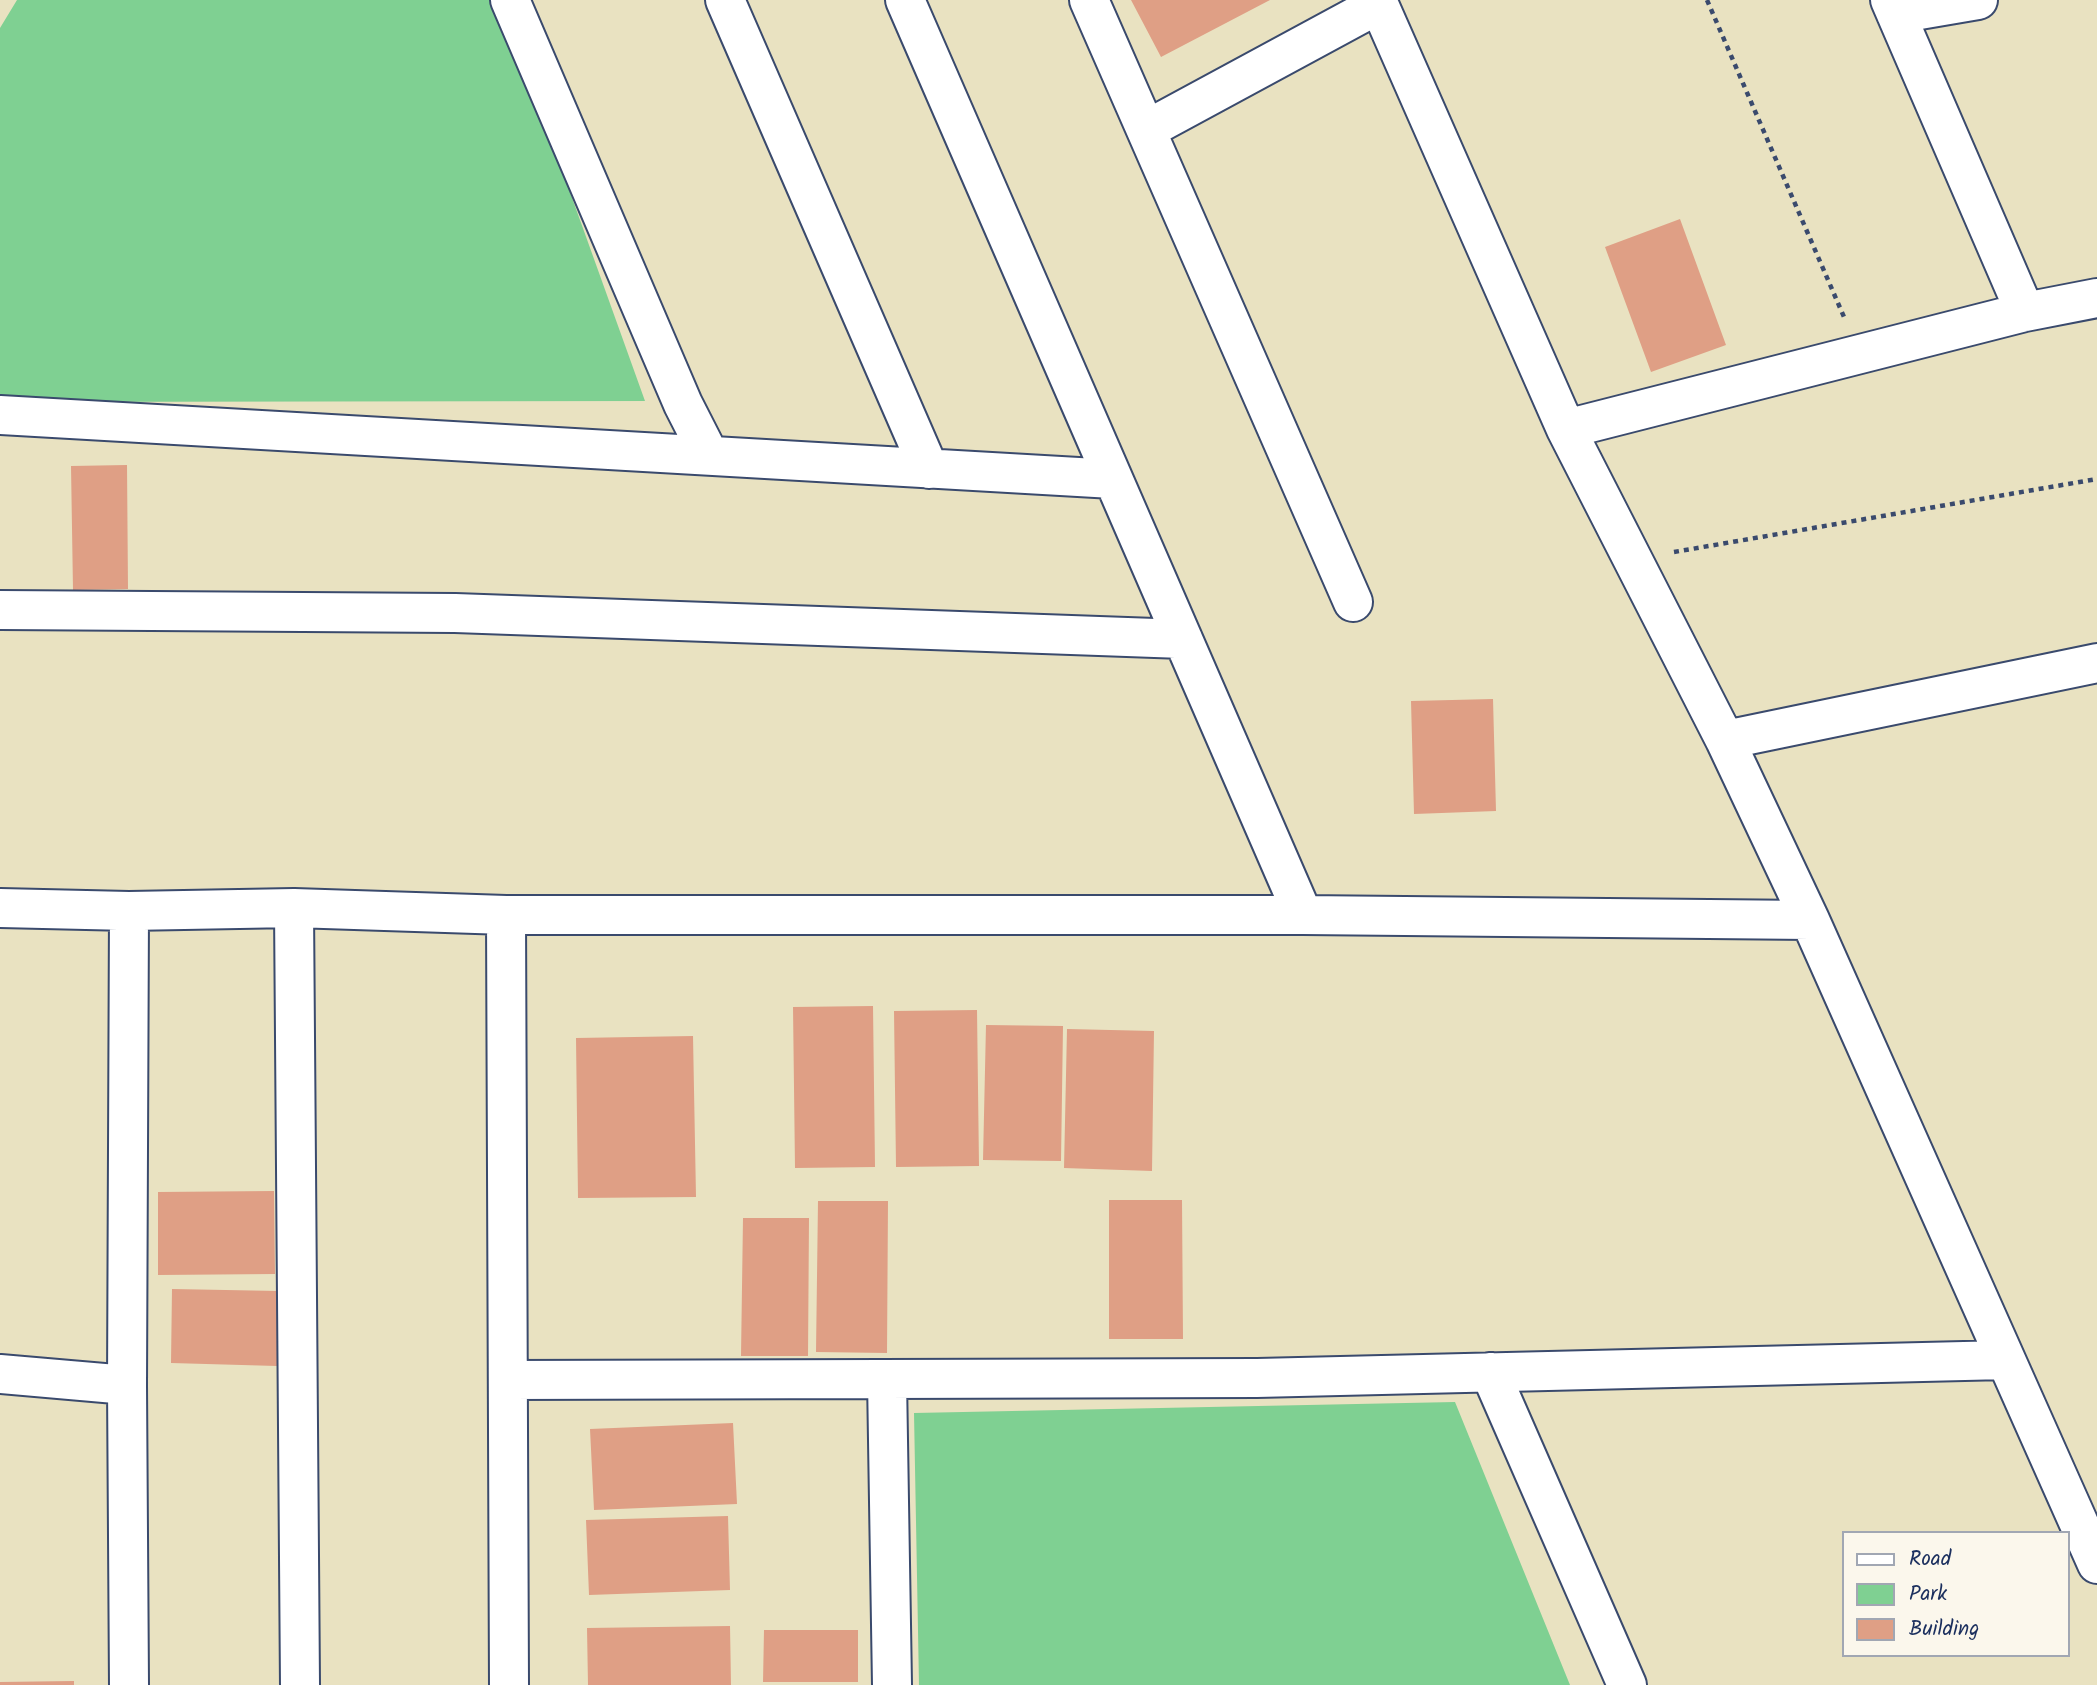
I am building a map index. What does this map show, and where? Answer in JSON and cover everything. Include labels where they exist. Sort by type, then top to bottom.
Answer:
[{"type":"street","points":[[510,0],[683,404],[709,455]]},
{"type":"street","points":[[725,0],[929,469]]},
{"type":"street","points":[[905,0],[1303,915]]},
{"type":"street","points":[[1089,0],[1353,602]]},
{"type":"street","points":[[1978,0],[1893,7],[2025,312]]},
{"type":"street","points":[[1146,130],[1378,2],[1566,429],[1724,740],[1810,920],[2097,1564]]},
{"type":"street","points":[[1566,429],[2025,312],[2097,299]]},
{"type":"street","points":[[0,415],[1112,479]]},
{"type":"street","points":[[0,610],[455,613],[1183,639]]},
{"type":"street","points":[[1724,740],[2097,663]]},
{"type":"street","points":[[0,908],[130,911],[294,908],[506,915],[1303,915],[1810,920]]},
{"type":"street","points":[[294,908],[300,1685]]},
{"type":"street","points":[[129,1685],[127,1385],[130,911]]},
{"type":"street","points":[[506,915],[509,1685]]},
{"type":"street","points":[[508,1380],[1243,1378],[2006,1360]]},
{"type":"street","points":[[1490,1372],[1627,1685]]},
{"type":"street","points":[[0,1374],[127,1385]]},
{"type":"street","points":[[887,1379],[892,1685]]},
{"type":"path","points":[[1707,0],[1860,354]]},
{"type":"path","points":[[1632,559],[2097,479]]},
{"type":"green space","points":[[17,0],[501,0],[645,401],[0,402],[0,28]]},
{"type":"green space","points":[[1455,1402],[1570,1685],[919,1685],[914,1413]]},
{"type":"building","points":[[1131,0],[1270,0],[1161,57]]},
{"type":"building","points":[[1680,219],[1726,345],[1651,372],[1605,247]]},
{"type":"building","points":[[127,465],[128,589],[73,590],[71,466]]},
{"type":"building","points":[[1493,699],[1496,811],[1414,814],[1411,701]]},
{"type":"building","points":[[873,1006],[875,1167],[795,1168],[793,1007]]},
{"type":"building","points":[[977,1010],[979,1166],[896,1167],[894,1011]]},
{"type":"building","points":[[986,1025],[1063,1026],[1061,1161],[983,1160]]},
{"type":"building","points":[[1067,1029],[1154,1031],[1152,1171],[1064,1168]]},
{"type":"building","points":[[693,1036],[696,1197],[578,1198],[576,1038]]},
{"type":"building","points":[[274,1191],[275,1274],[158,1275],[158,1192]]},
{"type":"building","points":[[1109,1200],[1182,1200],[1183,1339],[1109,1339]]},
{"type":"building","points":[[818,1201],[888,1201],[887,1353],[816,1352]]},
{"type":"building","points":[[743,1218],[809,1218],[808,1356],[741,1356]]},
{"type":"building","points":[[172,1289],[279,1291],[277,1366],[171,1363]]},
{"type":"building","points":[[733,1423],[737,1504],[594,1510],[590,1429]]},
{"type":"building","points":[[728,1516],[730,1590],[589,1595],[586,1520]]},
{"type":"building","points":[[730,1626],[731,1685],[588,1685],[587,1628]]},
{"type":"building","points":[[764,1630],[858,1630],[858,1682],[763,1682]]},
{"type":"building","points":[[74,1681],[74,1685],[0,1685],[0,1682]]}]
